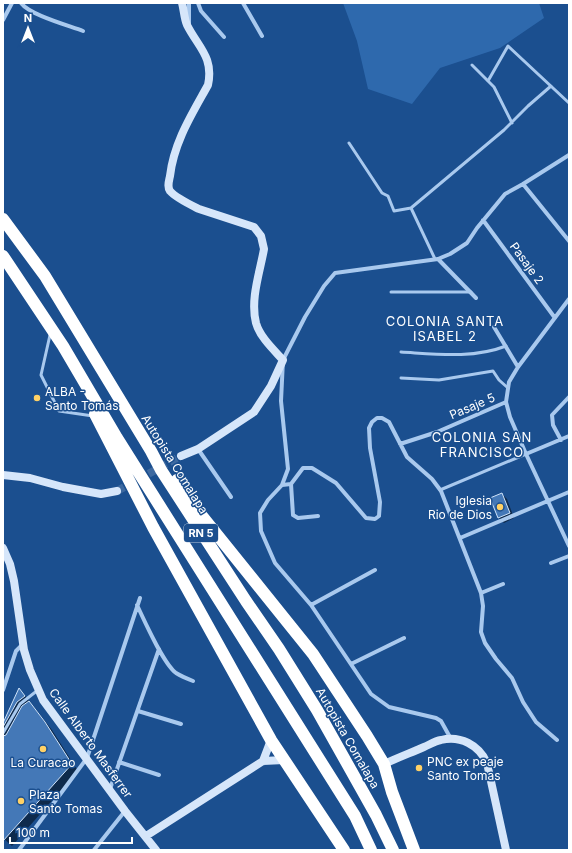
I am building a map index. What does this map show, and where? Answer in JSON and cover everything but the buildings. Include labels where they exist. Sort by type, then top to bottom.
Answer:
[{"type":"highway","name":"Autopista Comalapa","points":[[3,219],[45,276],[186,510],[279,649],[317,710],[369,802],[393,850]]},
{"type":"highway","name":"RN 5","points":[[3,256],[63,346],[117,438],[355,816],[371,850]]},
{"type":"highway","points":[[63,346],[96,416],[153,527],[214,639],[284,760],[344,850]]},
{"type":"highway","points":[[151,451],[168,468],[202,516],[313,654],[384,764],[392,792],[414,850]]},
{"type":"main road","points":[[181,456],[198,449],[254,412],[271,386],[283,360],[262,335],[256,323],[255,297],[264,249],[260,234],[252,226],[199,209],[170,191],[171,166],[180,137],[208,82],[209,72],[205,53],[188,26],[184,16],[182,3]]},
{"type":"main road","points":[[3,475],[30,478],[63,487],[101,494],[117,491]]},
{"type":"main road","name":"Calle Alberto Masferrer","points":[[3,548],[10,564],[14,581],[23,644],[30,670],[43,700],[109,790],[146,836],[152,848]]},
{"type":"main road","points":[[384,764],[441,740],[451,739],[466,742],[477,749],[487,762],[506,850]]},
{"type":"main road","points":[[262,761],[272,740]]},
{"type":"main road","points":[[146,836],[262,761],[284,760]]},
{"type":"street","points":[[3,20],[12,3]]},
{"type":"street","points":[[21,3],[25,8],[33,12],[83,31]]},
{"type":"street","points":[[188,26],[190,24],[189,3]]},
{"type":"street","points":[[198,3],[201,11],[224,37]]},
{"type":"street","points":[[243,3],[262,36]]},
{"type":"street","points":[[451,739],[441,721],[436,718],[389,707],[371,694],[311,605],[275,563],[261,531],[260,513],[268,500],[282,485],[288,469],[281,401],[283,360],[305,317],[324,286],[335,273],[436,259],[450,254],[467,243],[483,220],[505,194],[569,154]]},
{"type":"street","points":[[523,184],[569,241]]},
{"type":"street","name":"Pasaje 2","points":[[483,220],[555,318]]},
{"type":"street","points":[[436,259],[476,298]]},
{"type":"street","points":[[569,299],[518,367],[509,382],[506,402],[510,417],[526,454],[569,546]]},
{"type":"street","points":[[494,327],[518,367]]},
{"type":"street","points":[[561,440],[553,425],[552,415],[569,397]]},
{"type":"street","name":"Pasaje 5","points":[[400,444],[437,432],[506,402]]},
{"type":"street","points":[[318,516],[298,518],[293,515],[291,484],[303,468],[312,468],[336,483],[366,518],[375,519],[379,516],[380,502],[370,448],[369,428],[372,422],[377,418],[382,418],[389,422],[407,457],[432,479],[440,490],[481,593],[483,606],[481,632],[485,643],[512,678],[523,702],[536,722],[558,740]]},
{"type":"street","points":[[526,454],[569,436]]},
{"type":"street","points":[[198,449],[231,497]]},
{"type":"street","points":[[282,485],[291,484]]},
{"type":"street","points":[[460,538],[549,502],[569,492]]},
{"type":"street","points":[[551,563],[569,556]]},
{"type":"street","points":[[311,605],[375,570]]},
{"type":"street","points":[[481,593],[502,584]]},
{"type":"street","points":[[19,850],[87,758],[140,598]]},
{"type":"street","points":[[137,605],[159,649],[169,665],[176,672],[193,681]]},
{"type":"street","points":[[351,664],[404,638]]},
{"type":"street","points":[[3,690],[16,651],[23,644]]},
{"type":"street","points":[[109,790],[159,649]]},
{"type":"street","points":[[138,711],[181,724]]},
{"type":"street","points":[[119,762],[159,775]]},
{"type":"street","points":[[94,850],[125,810]]},
{"type":"lane","points":[[488,81],[508,46],[569,103]]},
{"type":"lane","points":[[472,65],[494,87],[512,123]]},
{"type":"lane","points":[[349,143],[382,193],[388,196],[394,211],[412,208],[512,123],[551,86]]},
{"type":"lane","points":[[412,208],[436,259]]},
{"type":"lane","points":[[390,292],[471,292]]},
{"type":"lane","points":[[52,329],[41,375],[59,411],[96,416]]},
{"type":"lane","points":[[400,352],[477,354],[506,346]]},
{"type":"lane","points":[[401,378],[439,380],[493,370],[499,380],[508,388]]},
{"type":"lane","points":[[440,490],[526,454]]},
{"type":"lane","points":[[3,733],[20,704],[38,689]]},
{"type":"shaded area","points":[[343,3],[539,3],[544,18],[500,48],[440,68],[412,104],[368,89],[357,41]]},
{"type":"tunnel","points":[[117,491],[181,456]]},
{"type":"place","name":"ALBA - Santo Tomás","points":[[37,398]]},
{"type":"place","name":"Iglesia Rio de Dios","points":[[500,507]]},
{"type":"place","name":"La Curacao","points":[[43,749]]},
{"type":"place","name":"PNC ex peaje Santo Tomas","points":[[419,768]]},
{"type":"place","name":"Plaza Santo Tomas","points":[[21,801]]},
{"type":"district","name":"COLONIA SANTA ISABEL 2","points":[[445,328]]},
{"type":"district","name":"COLONIA SAN FRANCISCO","points":[[482,444]]}]
